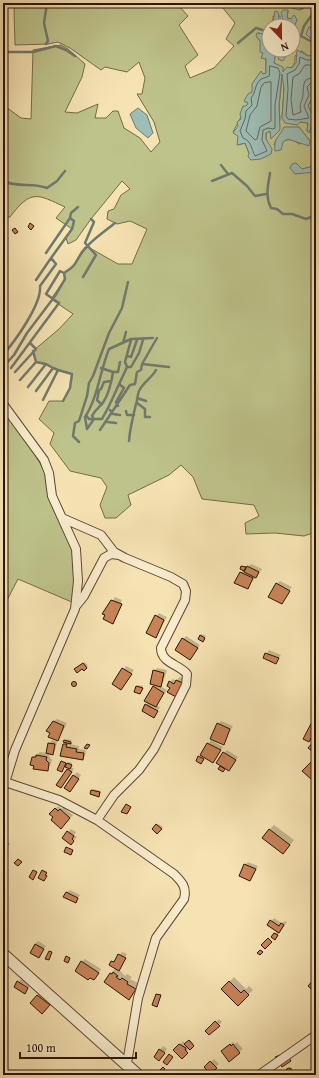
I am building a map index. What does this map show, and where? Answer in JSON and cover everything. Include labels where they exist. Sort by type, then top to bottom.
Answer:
[{"type":"street","points":[[3,404],[44,460],[49,473],[52,496],[74,544],[78,561],[76,606]]},
{"type":"street","points":[[62,518],[101,535],[119,555]]},
{"type":"street","points":[[97,820],[114,795],[139,770],[154,749],[186,685],[187,674],[182,668],[166,661],[161,653],[161,648],[185,600],[186,591],[183,584],[119,555],[111,554],[104,558],[88,589],[76,606],[15,750],[4,786],[59,800],[97,820],[174,874],[186,891],[184,899],[156,938],[138,998],[127,1063]]},
{"type":"street","points":[[3,954],[127,1063],[138,1075]]},
{"type":"street","points":[[259,1075],[316,1036]]},
{"type":"green space","points":[[17,3],[32,3],[35,7],[41,8],[42,3],[184,3],[180,7],[188,16],[179,25],[198,55],[185,66],[190,78],[214,68],[234,46],[226,39],[235,23],[219,3],[282,3],[289,5],[288,3],[295,3],[292,6],[299,10],[303,9],[307,3],[316,3],[316,29],[309,27],[310,38],[316,38],[316,59],[313,55],[308,56],[301,52],[301,18],[287,18],[288,11],[284,18],[273,16],[273,18],[261,18],[261,34],[258,33],[256,36],[261,44],[261,58],[266,59],[266,73],[262,75],[261,72],[252,92],[245,102],[249,102],[233,132],[239,136],[238,145],[245,143],[249,153],[269,146],[266,139],[266,133],[270,131],[271,138],[280,120],[279,106],[283,68],[274,63],[275,58],[295,58],[295,62],[292,66],[283,72],[284,89],[282,118],[297,125],[300,122],[308,123],[307,131],[309,133],[311,127],[316,124],[316,145],[312,150],[316,154],[316,162],[310,167],[302,169],[296,163],[291,168],[313,173],[316,172],[316,532],[304,536],[275,533],[246,534],[245,523],[259,516],[254,505],[202,499],[193,477],[181,465],[169,475],[128,495],[131,505],[116,518],[105,518],[100,505],[107,487],[101,478],[70,471],[50,444],[54,433],[39,419],[49,401],[63,401],[70,388],[72,374],[36,362],[33,351],[59,329],[73,314],[51,299],[65,279],[64,273],[75,264],[88,247],[118,264],[132,264],[147,229],[130,221],[117,224],[107,219],[108,211],[114,209],[121,195],[130,189],[122,181],[76,240],[68,244],[66,238],[72,229],[56,218],[65,207],[48,199],[41,197],[29,198],[17,208],[10,217],[3,218],[3,108],[6,107],[21,118],[31,119],[33,50],[61,45],[68,49],[85,64],[82,77],[65,112],[77,113],[98,104],[95,118],[106,118],[113,111],[118,111],[124,128],[140,138],[151,152],[160,142],[154,122],[137,94],[142,94],[145,78],[139,62],[127,72],[105,67],[101,70],[70,48],[58,42],[48,44],[15,45],[14,10]],"holes":[[[299,127],[310,141],[299,144],[292,140],[287,140],[274,145],[281,134]]]},
{"type":"green space","points":[[311,87],[316,89],[316,105],[313,109],[315,114],[312,114],[308,106],[313,96]]},
{"type":"green space","points":[[3,408],[34,453],[47,475],[73,547],[74,603],[18,579],[3,608]]},
{"type":"water","points":[[295,3],[307,3],[308,5],[299,10],[292,8]]},
{"type":"water","points":[[283,10],[288,10],[287,18],[283,18],[281,13]]},
{"type":"water","points":[[275,11],[278,12],[279,18],[274,18]]},
{"type":"water","points":[[309,27],[316,29],[316,38],[310,38],[306,34]]},
{"type":"water","points":[[257,33],[261,34],[261,52],[260,41],[256,36]]},
{"type":"water","points":[[301,52],[308,56],[313,55],[316,59],[316,89],[311,87],[313,96],[308,106],[312,114],[315,114],[313,109],[316,105],[316,124],[311,127],[309,133],[307,131],[308,123],[300,122],[297,125],[285,123],[282,118],[284,89],[282,74],[279,106],[280,130],[271,139],[270,131],[266,133],[266,139],[272,149],[271,154],[261,159],[251,160],[248,157],[249,153],[245,143],[237,145],[238,136],[233,133],[238,126],[237,122],[241,119],[240,114],[243,106],[246,106],[248,103],[244,101],[248,94],[252,92],[252,84],[261,71],[263,74],[266,73],[266,59],[261,58],[275,58],[274,63],[283,67],[283,72],[287,67],[292,68],[296,63],[296,58],[301,58]]},
{"type":"water","points":[[278,58],[285,58],[283,61]]},
{"type":"water","points":[[138,108],[147,115],[153,133],[148,138],[136,128],[130,114]]},
{"type":"water","points":[[284,127],[299,127],[310,141],[309,146],[288,139],[283,142],[281,150],[275,151],[275,143]]},
{"type":"water","points":[[316,162],[316,172],[295,174],[290,168],[292,164],[296,163],[302,169],[310,167]]},
{"type":"building","points":[[252,3],[265,3],[264,8]]},
{"type":"building","points":[[30,223],[34,226],[31,230],[28,227]]},
{"type":"building","points":[[15,228],[18,232],[15,234],[12,230]]},
{"type":"building","points":[[241,566],[246,567],[244,571],[240,569]]},
{"type":"building","points":[[247,566],[259,572],[256,578],[244,572]]},
{"type":"building","points":[[240,572],[253,578],[248,589],[234,583]]},
{"type":"building","points":[[276,583],[290,591],[282,604],[268,597]]},
{"type":"building","points":[[111,600],[122,604],[113,624],[103,619],[105,615],[102,614]]},
{"type":"building","points":[[155,615],[164,620],[156,638],[146,633]]},
{"type":"building","points":[[200,635],[205,638],[203,642],[198,639]]},
{"type":"building","points":[[182,638],[198,648],[190,660],[175,650]]},
{"type":"building","points":[[265,653],[279,658],[276,664],[263,658]]},
{"type":"building","points":[[83,663],[87,668],[84,671],[82,669],[77,673],[74,669]]},
{"type":"building","points":[[122,668],[132,674],[121,690],[112,684]]},
{"type":"building","points":[[153,670],[164,673],[161,687],[150,684]]},
{"type":"building","points":[[176,680],[185,684],[178,698],[167,692],[170,688],[167,686],[169,681],[174,684]]},
{"type":"building","points":[[72,682],[76,682],[76,686],[72,686]]},
{"type":"building","points":[[136,686],[143,688],[140,694],[134,692]]},
{"type":"building","points":[[153,686],[164,693],[156,707],[144,701]]},
{"type":"building","points":[[145,704],[158,711],[154,718],[142,711]]},
{"type":"building","points":[[315,716],[316,728],[309,742],[303,739]]},
{"type":"building","points":[[53,721],[64,726],[58,741],[48,737],[50,733],[46,731]]},
{"type":"building","points":[[217,723],[230,729],[224,745],[210,739]]},
{"type":"building","points":[[64,740],[71,742],[71,744],[63,742]]},
{"type":"building","points":[[314,741],[316,742],[316,754],[308,748]]},
{"type":"building","points":[[48,743],[55,744],[53,755],[46,753]]},
{"type":"building","points":[[207,743],[221,750],[213,763],[200,755]]},
{"type":"building","points":[[63,744],[67,744],[66,747],[77,749],[76,752],[84,753],[83,760],[60,756]]},
{"type":"building","points":[[87,744],[90,745],[87,749],[84,748]]},
{"type":"building","points":[[223,752],[236,760],[229,771],[216,763]]},
{"type":"building","points":[[36,755],[47,757],[46,760],[49,763],[48,771],[33,769],[34,766],[30,765],[32,757],[36,757]]},
{"type":"building","points":[[198,756],[204,759],[201,764],[196,761]]},
{"type":"building","points":[[61,761],[66,763],[62,772],[57,770]]},
{"type":"building","points":[[311,762],[316,766],[316,774],[311,779],[302,771]]},
{"type":"building","points":[[67,763],[72,765],[70,769],[65,767]]},
{"type":"building","points":[[220,766],[225,769],[223,772],[218,769]]},
{"type":"building","points":[[67,769],[72,772],[61,788],[56,785]]},
{"type":"building","points":[[73,775],[79,779],[70,792],[64,788]]},
{"type":"building","points":[[91,790],[100,792],[99,797],[90,794]]},
{"type":"building","points":[[126,804],[131,807],[127,814],[121,812]]},
{"type":"building","points":[[55,808],[58,811],[60,809],[70,818],[61,829],[51,820],[53,817],[49,814]]},
{"type":"building","points":[[156,824],[162,829],[157,834],[152,829]]},
{"type":"building","points":[[269,829],[290,845],[283,854],[262,838]]},
{"type":"building","points":[[67,831],[74,836],[72,839],[74,841],[71,845],[62,838]]},
{"type":"building","points":[[3,845],[7,847],[3,857]]},
{"type":"building","points":[[66,847],[73,850],[71,855],[64,852]]},
{"type":"building","points":[[18,859],[22,862],[18,866],[14,863]]},
{"type":"building","points":[[244,864],[256,869],[250,881],[239,876]]},
{"type":"building","points":[[33,870],[37,872],[33,880],[29,877]]},
{"type":"building","points":[[42,870],[47,873],[44,881],[38,878]]},
{"type":"building","points":[[66,892],[78,898],[76,903],[63,897]]},
{"type":"building","points":[[270,920],[279,926],[281,923],[284,925],[279,933],[267,925]]},
{"type":"building","points":[[274,933],[278,935],[275,940],[271,937]]},
{"type":"building","points":[[268,938],[272,942],[265,949],[261,945]]},
{"type":"building","points":[[35,944],[44,949],[39,958],[30,953]]},
{"type":"building","points":[[260,950],[263,952],[260,955],[257,953]]},
{"type":"building","points":[[49,951],[52,952],[49,960],[45,959]]},
{"type":"building","points":[[118,954],[126,958],[119,971],[109,965],[111,961],[114,962]]},
{"type":"building","points":[[66,956],[70,958],[68,963],[64,961]]},
{"type":"building","points":[[81,961],[99,973],[94,980],[90,978],[88,980],[75,971]]},
{"type":"building","points":[[113,972],[120,980],[122,978],[128,982],[127,984],[136,989],[129,1000],[104,982],[110,973],[112,974]]},
{"type":"building","points":[[316,977],[316,993],[308,986]]},
{"type":"building","points":[[17,981],[28,988],[25,994],[14,987]]},
{"type":"building","points":[[229,981],[241,993],[244,990],[249,995],[238,1006],[221,989]]},
{"type":"building","points":[[156,994],[161,995],[157,1007],[152,1005]]},
{"type":"building","points":[[37,995],[50,1005],[42,1014],[30,1003]]},
{"type":"building","points":[[215,1021],[220,1026],[209,1035],[205,1031]]},
{"type":"building","points":[[189,1040],[194,1046],[190,1050],[184,1044]]},
{"type":"building","points":[[179,1044],[186,1048],[185,1050],[188,1053],[182,1059],[173,1050]]},
{"type":"building","points":[[230,1044],[231,1046],[233,1044],[240,1053],[229,1062],[221,1051]]},
{"type":"building","points":[[159,1049],[165,1053],[159,1061],[154,1057]]},
{"type":"building","points":[[285,1053],[291,1061],[282,1067],[275,1057]]},
{"type":"building","points":[[169,1054],[173,1057],[167,1065],[163,1062]]},
{"type":"building","points":[[210,1061],[217,1068],[210,1074],[204,1067]]},
{"type":"building","points":[[163,1067],[165,1069],[160,1074],[158,1072]]},
{"type":"building","points":[[289,1068],[292,1071],[289,1074],[286,1071]]},
{"type":"building","points":[[316,1069],[316,1075],[305,1075],[305,1074]]},
{"type":"waterway","points":[[46,44],[48,41],[44,23],[47,3]]},
{"type":"waterway","points":[[301,36],[304,26],[316,9]]},
{"type":"waterway","points":[[238,43],[256,28],[261,30]]},
{"type":"waterway","points":[[301,36],[316,44]]},
{"type":"waterway","points":[[3,52],[33,52],[56,46],[75,56]]},
{"type":"waterway","points":[[221,165],[228,174]]},
{"type":"waterway","points":[[3,181],[14,184],[36,185],[47,188],[57,181],[65,171]]},
{"type":"waterway","points":[[212,181],[232,173],[247,186],[255,196],[266,194]]},
{"type":"waterway","points":[[270,173],[268,195],[271,208],[277,209],[283,214],[292,214],[306,219],[316,215]]},
{"type":"waterway","points":[[3,355],[27,322],[37,302],[40,286],[56,264],[51,258],[72,229],[74,221],[70,218],[71,213],[78,207]]},
{"type":"waterway","points":[[46,253],[70,218]]},
{"type":"waterway","points":[[83,277],[96,255],[85,243],[94,222],[91,219]]},
{"type":"waterway","points":[[4,366],[14,355],[27,333],[55,296],[65,279],[64,273],[73,266],[89,244],[115,223]]},
{"type":"waterway","points":[[36,280],[51,258]]},
{"type":"waterway","points":[[11,368],[59,303],[46,294],[60,271],[64,273]]},
{"type":"waterway","points":[[79,442],[73,436],[75,423],[79,421],[87,396],[89,383],[109,333],[122,308],[128,282]]},
{"type":"waterway","points":[[123,343],[126,332]]},
{"type":"waterway","points":[[87,429],[85,417],[93,401],[109,349],[131,339],[153,338]]},
{"type":"waterway","points":[[100,430],[130,385],[135,384],[137,372],[141,370],[142,364],[157,338]]},
{"type":"waterway","points":[[87,429],[94,419],[102,419],[109,406],[127,367],[125,362],[131,340]]},
{"type":"waterway","points":[[127,356],[131,357],[137,340]]},
{"type":"waterway","points":[[127,367],[131,367],[139,353],[143,340]]},
{"type":"waterway","points":[[15,372],[36,349],[30,343]]},
{"type":"waterway","points":[[20,380],[36,362],[33,351]]},
{"type":"waterway","points":[[28,387],[46,364],[36,362]]},
{"type":"waterway","points":[[86,415],[89,419],[94,419],[92,416],[104,401],[112,380],[113,372],[118,372],[120,362]]},
{"type":"waterway","points":[[36,391],[53,368],[46,364]]},
{"type":"waterway","points":[[142,364],[169,367]]},
{"type":"waterway","points":[[43,400],[58,370],[53,368]]},
{"type":"waterway","points":[[101,368],[113,372]]},
{"type":"waterway","points":[[58,370],[72,374],[70,388],[63,401]]},
{"type":"waterway","points":[[129,441],[138,393],[156,370]]},
{"type":"waterway","points":[[96,392],[101,389],[104,382],[111,381]]},
{"type":"waterway","points":[[118,406],[116,402],[124,388],[119,384]]},
{"type":"waterway","points":[[99,391],[97,400],[101,404]]},
{"type":"waterway","points":[[137,398],[146,401]]},
{"type":"waterway","points":[[137,403],[145,409],[145,417],[150,417]]},
{"type":"waterway","points":[[110,410],[113,414],[120,415]]},
{"type":"waterway","points":[[126,411],[127,415],[134,415]]},
{"type":"waterway","points":[[107,422],[116,423]]}]
